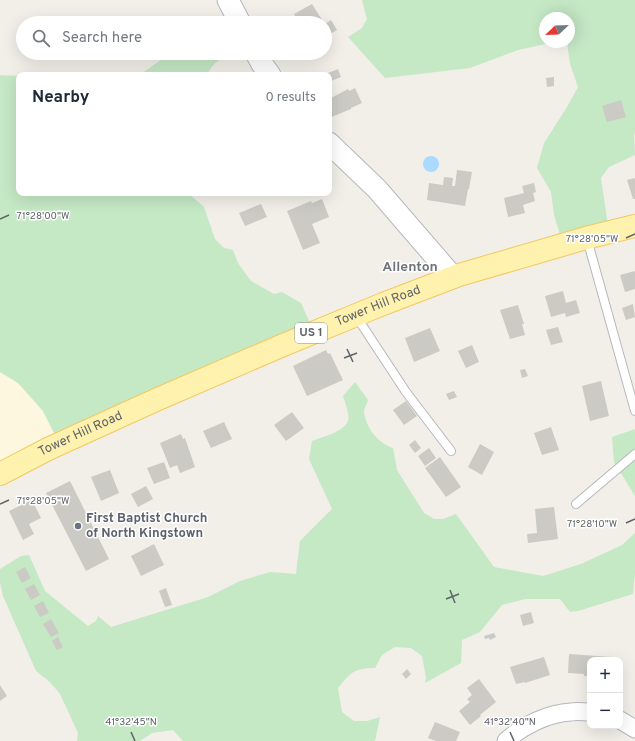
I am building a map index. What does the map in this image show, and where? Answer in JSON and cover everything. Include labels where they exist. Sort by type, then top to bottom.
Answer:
[{"type":"main road","name":"Tower Hill Road","points":[[0,474],[48,449],[166,396],[355,315],[453,277],[586,238],[635,226]]},
{"type":"street","points":[[228,0],[236,16]]},
{"type":"street","points":[[260,60],[268,72]]},
{"type":"street","points":[[332,145],[377,189],[453,277]]},
{"type":"street","points":[[506,741],[515,732],[552,715],[571,712],[587,712]]},
{"type":"street","points":[[623,722],[635,729]]},
{"type":"lane","points":[[586,238],[635,411]]},
{"type":"lane","points":[[355,315],[406,392],[451,451]]},
{"type":"lane","points":[[576,504],[635,454]]},
{"type":"shaded area","points":[[0,372],[18,383],[43,411],[59,443],[0,475]]},
{"type":"green space","points":[[362,0],[635,0],[635,155],[609,167],[601,178],[609,233],[563,245],[554,215],[551,192],[537,168],[544,143],[578,87],[570,64],[568,48],[575,48],[575,12],[539,12],[539,45],[518,50],[470,68],[385,78],[348,37],[362,28],[367,19]]},
{"type":"green space","points":[[161,60],[219,60],[209,72],[143,72]]},
{"type":"green space","points":[[0,75],[16,76],[16,196],[191,196],[204,207],[215,239],[224,248],[233,250],[238,263],[251,281],[274,294],[282,292],[301,303],[313,330],[59,443],[43,411],[18,383],[0,372]]},
{"type":"green space","points":[[355,382],[368,400],[364,409],[367,424],[382,443],[393,448],[397,470],[424,513],[434,519],[443,519],[456,514],[494,567],[543,576],[581,564],[622,545],[635,533],[635,573],[633,594],[578,611],[570,612],[560,599],[525,599],[502,605],[480,632],[462,640],[461,663],[425,683],[426,678],[422,656],[411,648],[395,647],[382,655],[375,668],[357,670],[346,678],[338,688],[342,712],[354,721],[367,721],[380,717],[375,741],[183,741],[173,730],[152,733],[140,741],[77,741],[78,733],[60,694],[50,682],[36,671],[3,596],[0,582],[0,569],[21,556],[29,555],[45,591],[88,626],[96,621],[98,616],[111,627],[208,597],[240,581],[270,572],[296,574],[300,541],[332,509],[309,459],[312,441],[332,434],[346,425],[348,415],[343,396]]},
{"type":"green space","points":[[635,429],[635,496],[614,462],[612,437]]},
{"type":"water","points":[[428,156],[434,156],[439,161],[437,170],[434,172],[428,172],[423,167],[423,161]]},
{"type":"building","points":[[312,4],[320,16],[295,16],[294,14]]},
{"type":"building","points":[[332,22],[337,30],[332,33]]},
{"type":"building","points":[[338,69],[341,77],[332,81],[332,72],[330,72]]},
{"type":"building","points":[[554,77],[554,86],[547,87],[546,78]]},
{"type":"building","points":[[355,88],[362,103],[332,117],[332,97],[348,89],[349,91]]},
{"type":"building","points":[[621,100],[626,117],[607,122],[602,106]]},
{"type":"building","points":[[457,170],[472,172],[465,206],[427,200],[429,183],[443,185],[444,177],[453,178],[452,186],[455,186]]},
{"type":"building","points":[[635,178],[635,199],[633,199],[627,180]]},
{"type":"building","points":[[534,183],[536,192],[533,193],[535,201],[523,205],[525,213],[508,217],[504,198],[524,193],[522,186]]},
{"type":"building","points":[[322,199],[329,217],[312,224],[320,243],[303,250],[287,211],[311,201],[312,203]]},
{"type":"building","points":[[261,204],[267,217],[245,226],[239,213]]},
{"type":"building","points":[[635,271],[635,289],[625,292],[620,275]]},
{"type":"building","points":[[563,291],[566,303],[576,300],[580,313],[566,317],[565,313],[551,317],[545,296]]},
{"type":"building","points":[[633,304],[635,317],[626,320],[622,308]]},
{"type":"building","points":[[518,305],[524,324],[522,324],[525,335],[510,339],[500,310]]},
{"type":"building","points":[[558,327],[563,342],[551,345],[546,330]]},
{"type":"building","points":[[430,328],[440,351],[414,362],[405,338]]},
{"type":"building","points":[[472,345],[479,362],[466,368],[458,351]]},
{"type":"building","points":[[326,350],[328,354],[330,353],[343,380],[307,396],[293,366]]},
{"type":"building","points":[[525,369],[528,376],[522,378],[520,370]]},
{"type":"building","points":[[601,381],[609,416],[590,421],[582,386]]},
{"type":"building","points":[[454,391],[457,397],[449,400],[446,394]]},
{"type":"building","points":[[406,401],[417,416],[404,425],[393,410]]},
{"type":"building","points":[[292,412],[304,428],[286,441],[274,425]]},
{"type":"building","points":[[224,422],[232,439],[211,448],[203,431]]},
{"type":"building","points":[[551,427],[559,450],[542,455],[534,433]]},
{"type":"building","points":[[181,434],[183,439],[185,438],[195,467],[180,473],[177,465],[170,468],[160,443]]},
{"type":"building","points":[[415,440],[421,448],[415,453],[409,445]]},
{"type":"building","points":[[480,444],[494,452],[482,475],[468,467]]},
{"type":"building","points":[[429,448],[436,458],[425,466],[418,456]]},
{"type":"building","points":[[440,457],[461,487],[446,497],[425,468]]},
{"type":"building","points":[[164,462],[170,478],[154,484],[147,468]]},
{"type":"building","points":[[110,470],[119,493],[101,501],[91,477]]},
{"type":"building","name":"First Baptist Church of North Kingstown","points":[[70,481],[109,559],[86,571],[46,493]]},
{"type":"building","points":[[146,486],[153,499],[138,507],[131,494]]},
{"type":"building","points":[[32,500],[41,518],[29,524],[34,534],[23,540],[9,511]]},
{"type":"building","points":[[554,507],[558,539],[528,543],[527,534],[537,533],[535,509]]},
{"type":"building","points":[[154,544],[164,565],[141,576],[131,556]]},
{"type":"building","points":[[25,567],[31,578],[22,583],[16,572]]},
{"type":"building","points":[[34,584],[40,595],[31,600],[25,589]]},
{"type":"building","points":[[166,588],[172,605],[165,607],[159,591]]},
{"type":"building","points":[[43,601],[49,613],[40,617],[34,606]]},
{"type":"building","points":[[531,612],[534,623],[523,626],[520,615]]},
{"type":"building","points":[[51,619],[59,633],[51,637],[43,624]]},
{"type":"building","points":[[494,633],[496,637],[490,640],[489,638],[485,639],[484,636]]},
{"type":"building","points":[[58,637],[63,647],[57,650],[52,641]]},
{"type":"building","points":[[569,654],[611,657],[587,657],[587,676],[584,676],[584,674],[568,673]]},
{"type":"building","points":[[544,657],[550,675],[525,683],[516,684],[510,667]]},
{"type":"building","points":[[407,669],[411,674],[406,679],[402,674]]},
{"type":"building","points":[[479,679],[496,702],[470,725],[459,711],[470,702],[467,699],[472,695],[467,688]]},
{"type":"building","points":[[0,685],[7,696],[0,701]]},
{"type":"building","points":[[435,722],[460,732],[456,741],[436,741],[428,738]]},
{"type":"place","name":"First Baptist Church of North Kingstown","points":[[78,526]]},
{"type":"district","name":"Allenton","points":[[410,267]]}]
